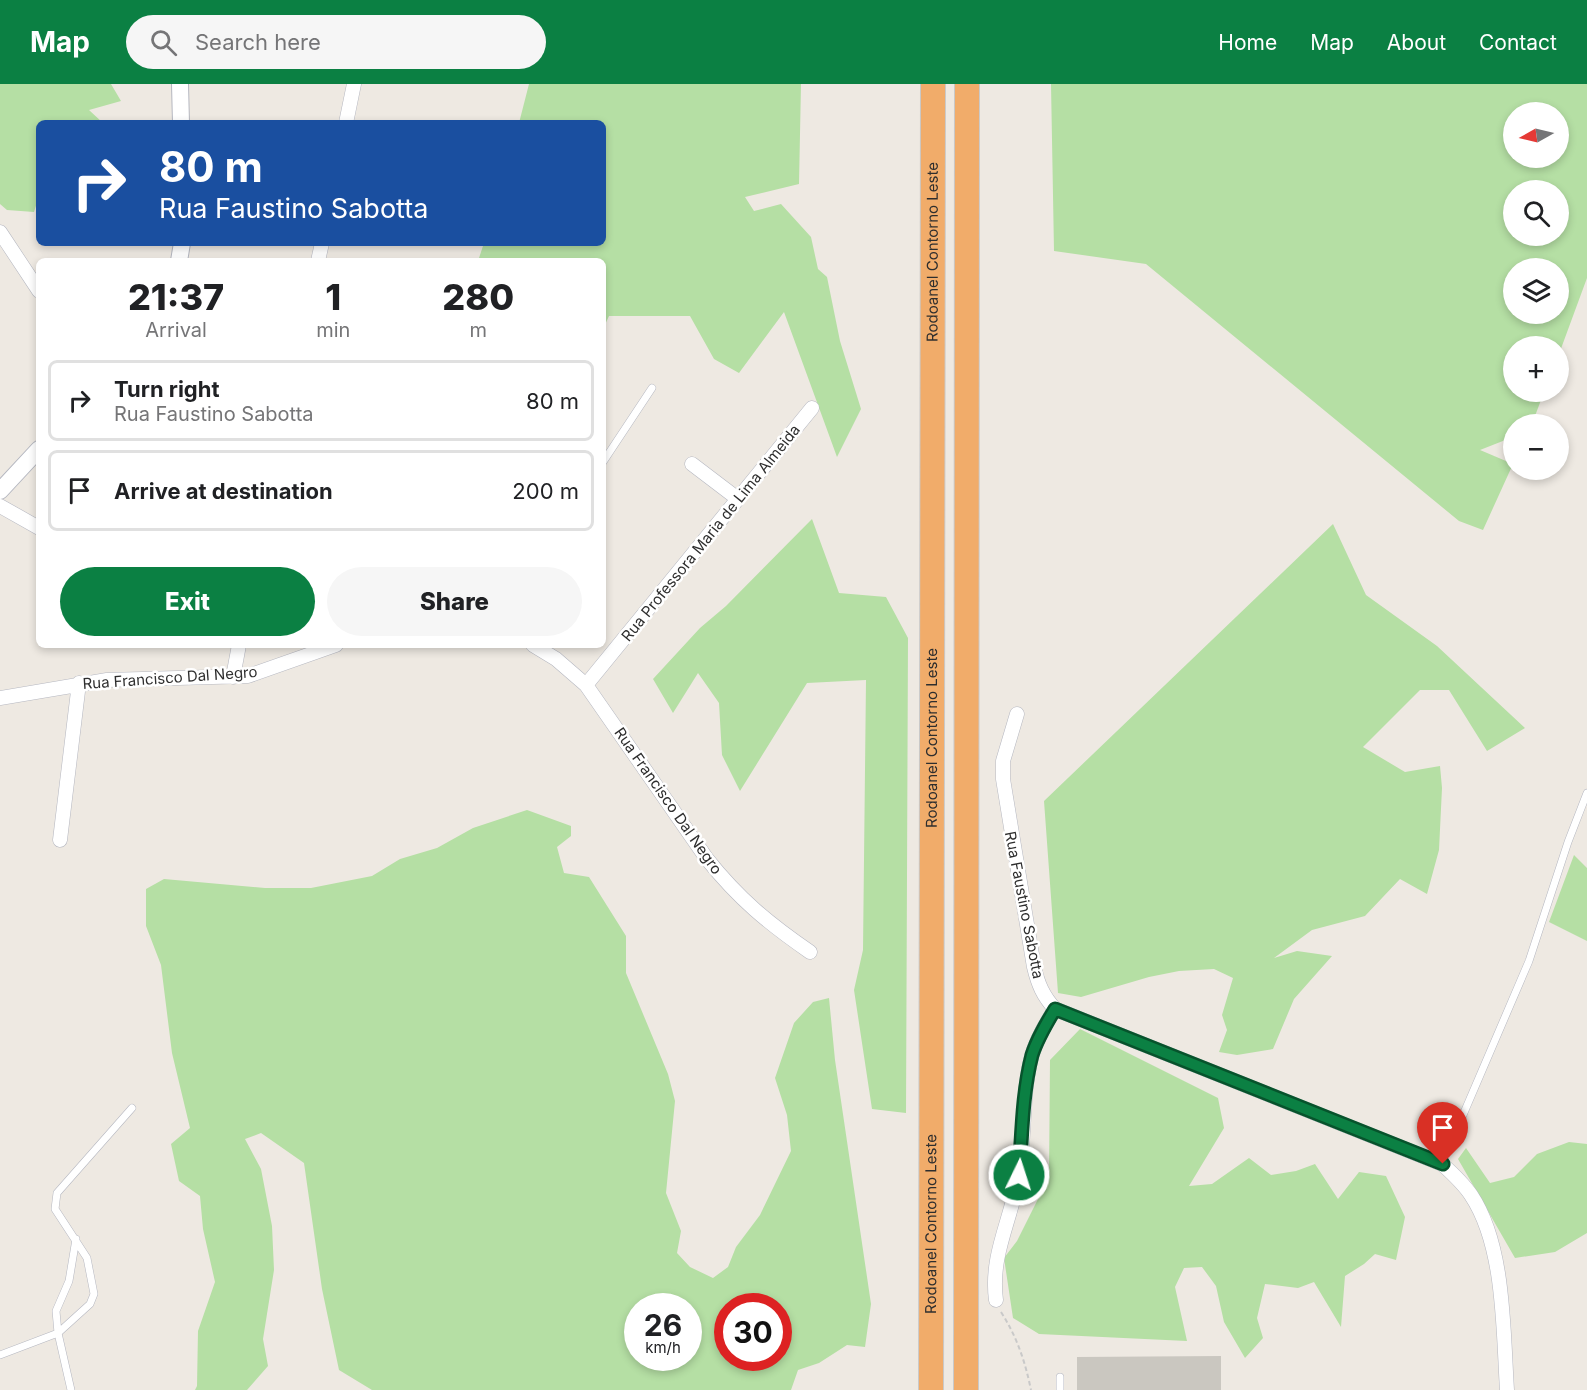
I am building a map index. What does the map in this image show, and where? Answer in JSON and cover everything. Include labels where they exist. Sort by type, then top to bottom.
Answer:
[{"type":"highway","name":"Rodoanel Contorno Leste","points":[[931,1390],[933,84]]},
{"type":"highway","points":[[966,1390],[967,84]]},
{"type":"street","points":[[180,84],[181,120]]},
{"type":"street","points":[[347,120],[354,84]]},
{"type":"street","points":[[0,232],[36,286]]},
{"type":"street","name":"Rua Professora Maria de Lima Almeida","points":[[586,685],[812,408]]},
{"type":"street","points":[[0,491],[36,452]]},
{"type":"street","points":[[692,464],[738,499]]},
{"type":"street","points":[[0,506],[36,526]]},
{"type":"street","points":[[233,677],[238,648]]},
{"type":"street","name":"Rua Francisco Dal Negro","points":[[0,698],[79,683],[134,678],[233,677],[265,671],[328,648]]},
{"type":"street","name":"Rua Francisco Dal Negro","points":[[538,648],[556,658],[586,685],[728,886],[773,927],[810,952]]},
{"type":"street","points":[[60,840],[79,683]]},
{"type":"street","name":"Rua Faustino Sabotta","points":[[1017,714],[1003,761],[1006,806],[1038,984],[1055,1009]]},
{"type":"street","points":[[996,1300],[993,1280],[995,1261],[1015,1197],[1024,1109],[1033,1053],[1055,1009],[1443,1164],[1471,1195],[1486,1227],[1495,1256],[1507,1390]]},
{"type":"lane","points":[[606,457],[652,388]]},
{"type":"lane","points":[[1443,1164],[1529,961],[1568,842],[1587,793]]},
{"type":"lane","points":[[0,1355],[58,1333],[90,1304],[94,1294],[87,1258],[55,1209],[54,1200],[57,1193],[132,1108]]},
{"type":"lane","points":[[71,1390],[58,1333],[56,1311],[69,1281],[76,1239]]},
{"type":"lane","points":[[1060,1377],[1060,1390]]},
{"type":"path","points":[[996,1300],[1013,1330],[1024,1358],[1031,1390]]},
{"type":"green space","points":[[0,84],[111,84],[121,101],[89,110],[100,120],[36,120],[36,206],[34,212],[7,210],[0,204]]},
{"type":"green space","points":[[529,84],[801,84],[799,184],[745,197],[754,211],[781,204],[811,237],[818,269],[827,277],[840,341],[861,409],[837,457],[784,312],[739,373],[714,359],[690,316],[609,316],[606,322],[606,258],[479,258],[483,246],[606,246],[606,120],[520,120]]},
{"type":"green space","points":[[1051,84],[1587,84],[1587,278],[1566,336],[1503,336],[1503,402],[1540,402],[1536,414],[1503,414],[1503,441],[1480,450],[1503,460],[1503,480],[1506,480],[1483,530],[1459,521],[1146,264],[1054,251]]},
{"type":"green space","points":[[812,519],[839,593],[886,597],[908,638],[906,1113],[872,1109],[854,990],[863,950],[866,680],[807,683],[740,791],[722,755],[719,703],[698,673],[673,713],[653,679],[700,628],[726,606]]},
{"type":"green space","points":[[1333,524],[1366,595],[1437,646],[1525,728],[1487,751],[1449,690],[1420,690],[1363,747],[1405,772],[1440,766],[1442,788],[1439,850],[1427,894],[1400,879],[1365,916],[1312,930],[1274,958],[1297,951],[1332,956],[1294,999],[1273,1049],[1237,1055],[1219,1052],[1227,1030],[1222,1015],[1233,978],[1214,969],[1179,971],[1149,977],[1081,997],[1058,993],[1044,801]]},
{"type":"green space","points":[[527,810],[571,826],[571,836],[557,847],[564,873],[589,877],[626,936],[626,973],[668,1074],[675,1101],[666,1193],[681,1231],[677,1253],[690,1267],[713,1278],[728,1267],[736,1247],[760,1215],[791,1151],[787,1115],[775,1078],[794,1023],[813,1002],[829,998],[835,1060],[871,1304],[865,1347],[847,1345],[819,1363],[798,1370],[791,1390],[372,1390],[339,1370],[322,1289],[304,1163],[261,1133],[245,1139],[261,1169],[272,1226],[274,1270],[263,1339],[268,1366],[247,1390],[195,1390],[198,1331],[215,1282],[203,1229],[200,1196],[179,1181],[171,1144],[190,1128],[172,1053],[161,965],[146,926],[146,889],[164,879],[265,888],[311,888],[372,876],[400,859],[437,848],[473,828]]},
{"type":"green space","points":[[1574,855],[1587,868],[1587,941],[1549,922]]},
{"type":"green space","points":[[1080,1029],[1218,1098],[1224,1128],[1189,1186],[1212,1184],[1249,1158],[1271,1175],[1296,1171],[1315,1164],[1338,1199],[1359,1172],[1386,1176],[1405,1217],[1396,1260],[1375,1254],[1345,1276],[1341,1327],[1314,1282],[1298,1288],[1265,1284],[1257,1318],[1263,1338],[1245,1358],[1224,1322],[1216,1286],[1202,1267],[1184,1268],[1175,1287],[1187,1341],[1039,1334],[1013,1318],[1004,1258],[1017,1241],[1049,1177],[1050,1060]]},
{"type":"green space","points":[[1569,1142],[1587,1144],[1587,1233],[1555,1252],[1515,1258],[1458,1159],[1466,1148],[1490,1183],[1514,1177],[1537,1154]]},
{"type":"building","points":[[1221,1356],[1221,1390],[1077,1390],[1077,1357]]},
{"type":"route","points":[[1019,1175],[1027,1082],[1033,1053],[1055,1009],[1443,1164]]}]
